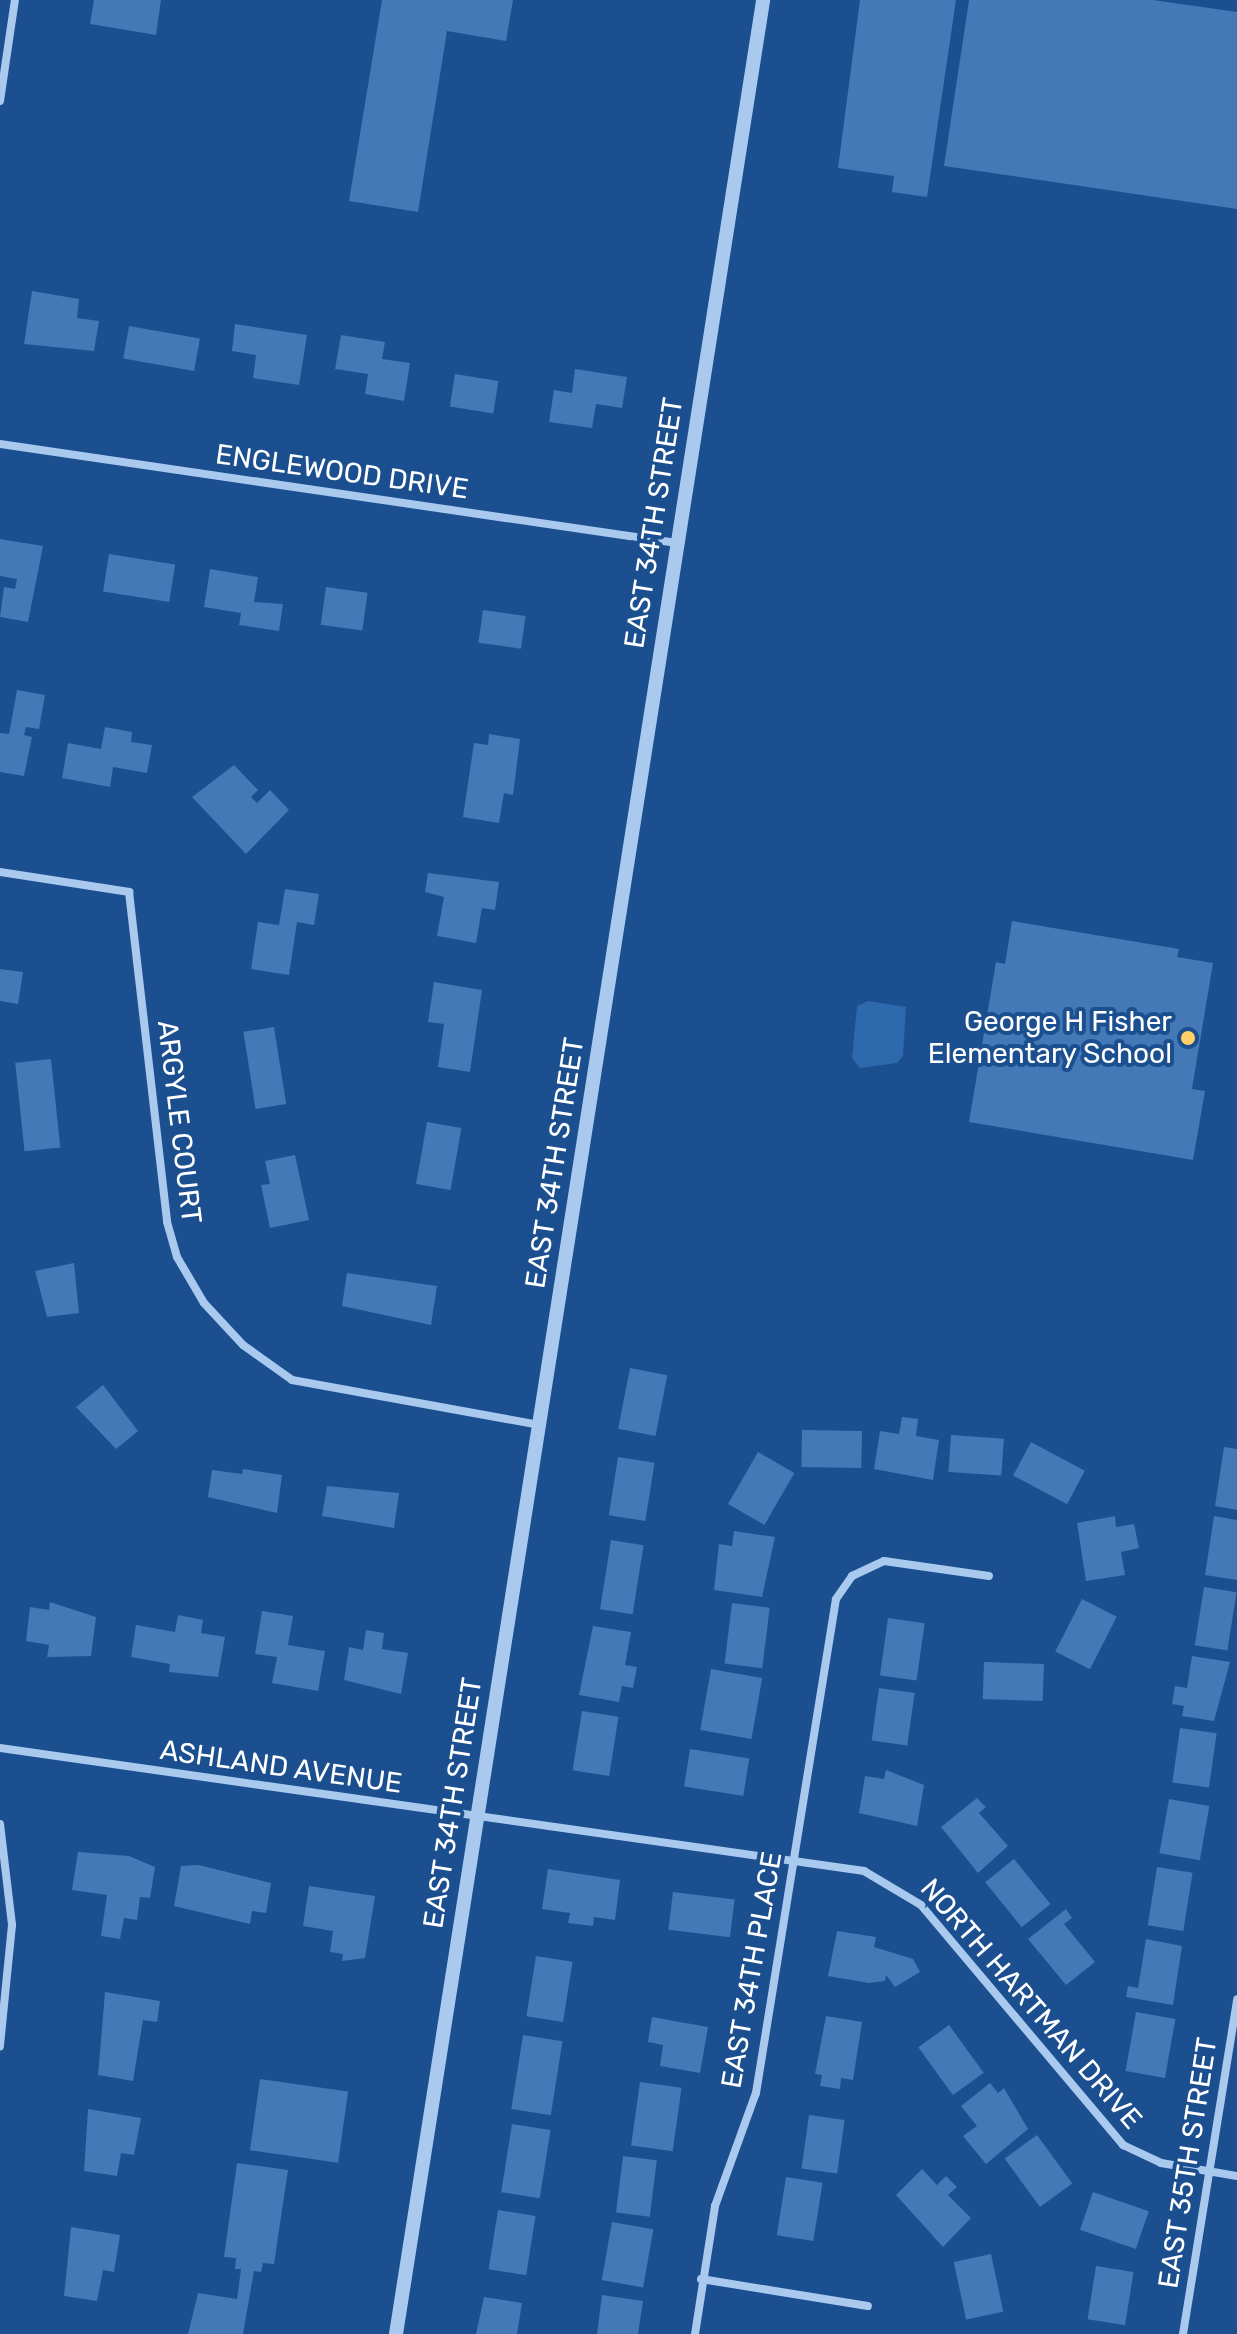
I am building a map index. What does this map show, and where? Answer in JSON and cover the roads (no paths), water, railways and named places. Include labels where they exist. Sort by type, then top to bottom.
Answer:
[{"type":"street","points":[[0,101],[15,0]]},
{"type":"street","name":"EAST 34TH STREET","points":[[396,2334],[763,0]]},
{"type":"street","name":"ENGLEWOOD DRIVE","points":[[0,444],[677,543]]},
{"type":"street","name":"ARGYLE COURT","points":[[0,872],[129,892],[167,1222],[177,1257],[204,1303],[243,1345],[292,1380],[539,1425]]},
{"type":"street","name":"EAST 34TH PLACE","points":[[695,2334],[701,2279],[715,2206],[756,2093],[834,1609],[844,1583],[873,1562],[989,1576]]},
{"type":"street","name":"ASHLAND AVENUE","points":[[0,1748],[794,1859]]},
{"type":"street","points":[[0,1824],[12,1925],[0,2046]]},
{"type":"street","name":"NORTH HARTMAN DRIVE","points":[[794,1859],[864,1871],[915,1900],[1107,2132],[1150,2160],[1237,2176]]},
{"type":"street","name":"EAST 35TH STREET","points":[[1183,2334],[1237,1999]]},
{"type":"street","points":[[701,2279],[868,2306]]},
{"type":"place","name":"George H Fisher Elementary School","points":[[1188,1038]]}]
